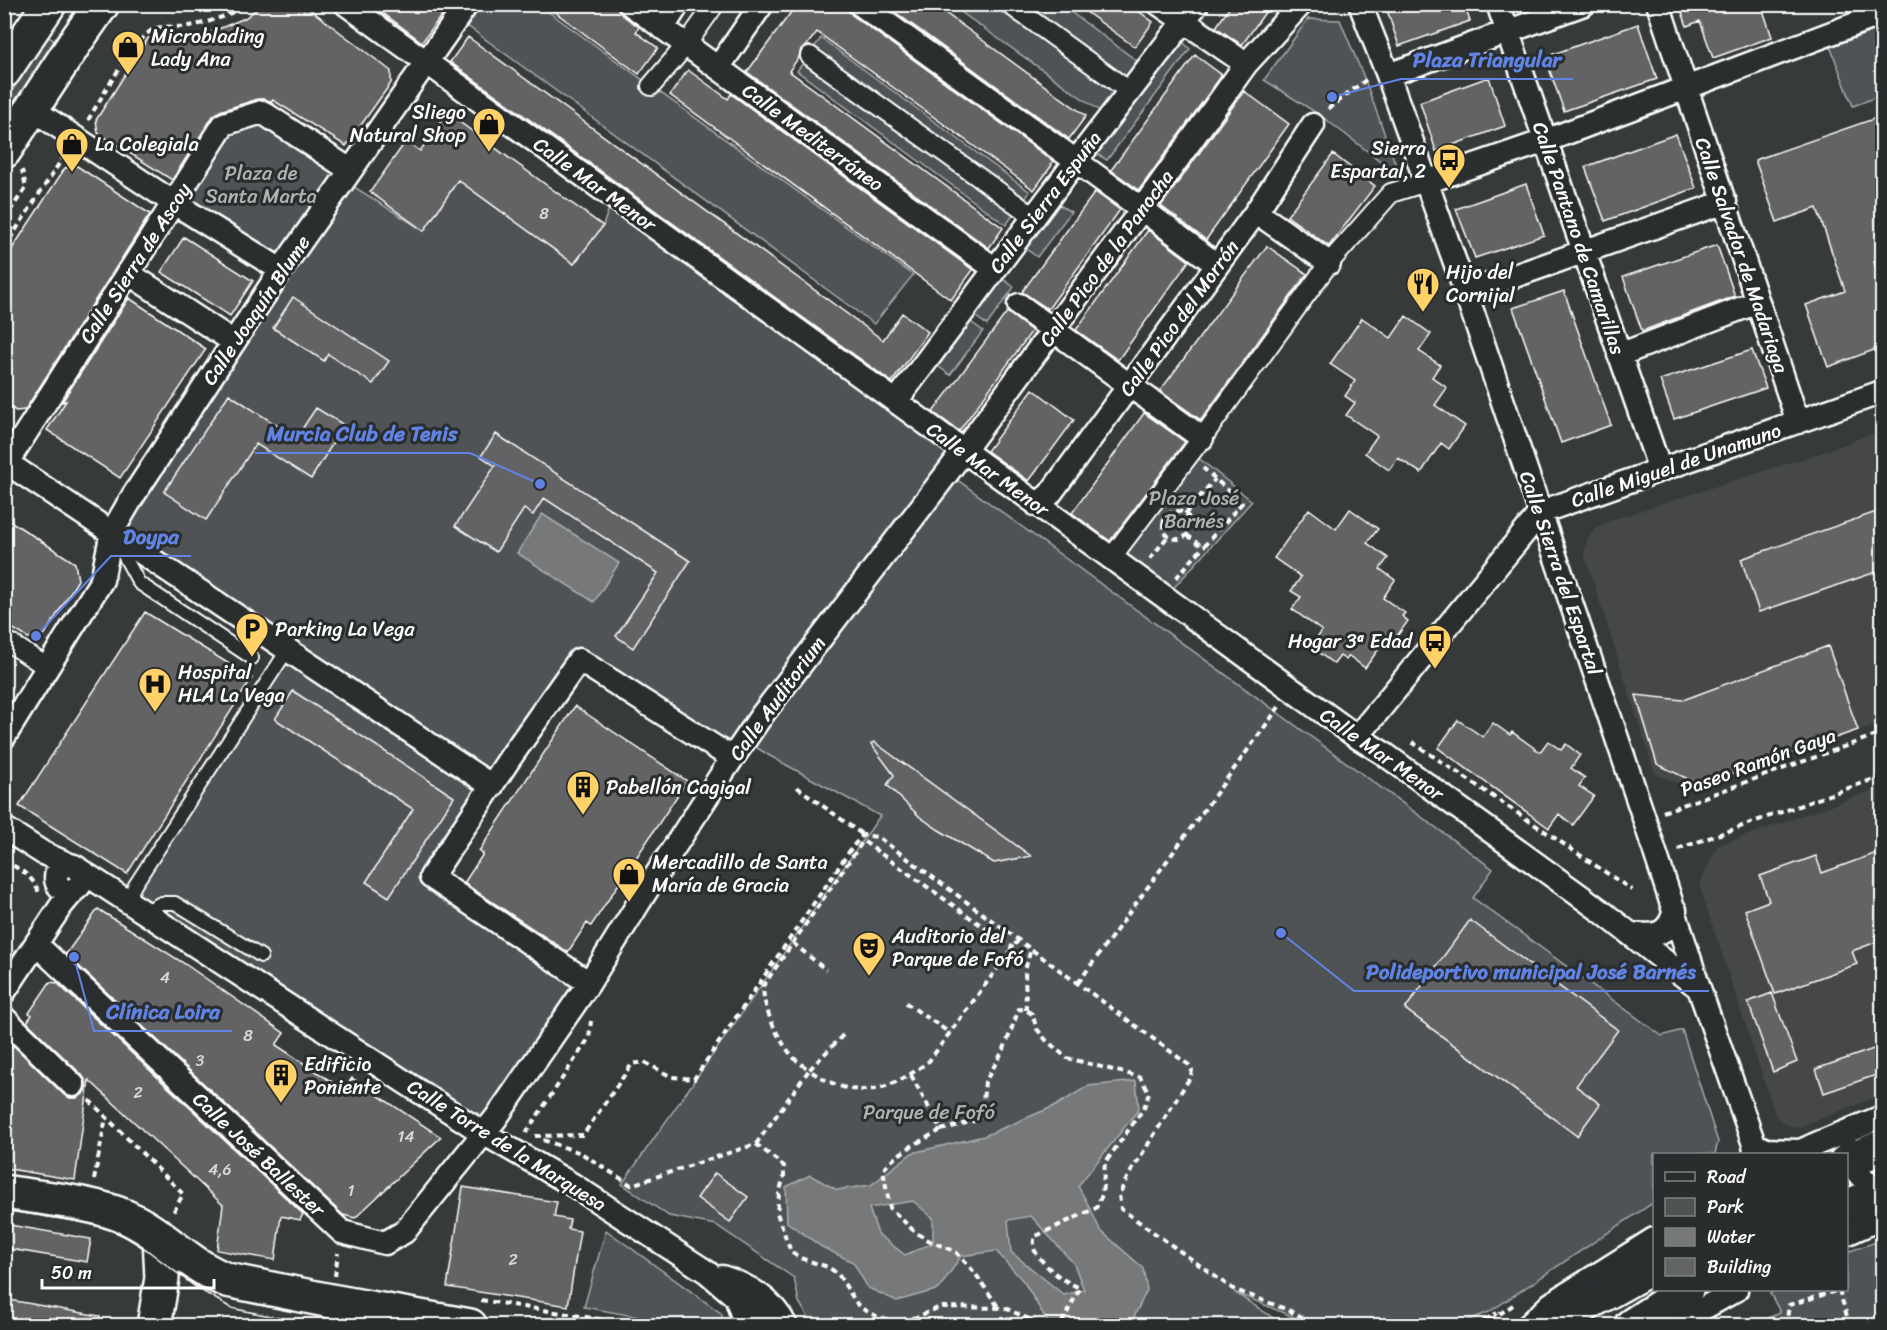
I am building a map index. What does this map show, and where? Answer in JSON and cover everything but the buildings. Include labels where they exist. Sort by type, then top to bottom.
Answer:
[{"type":"main road","points":[[4,151],[102,4]]},
{"type":"main road","points":[[4,71],[36,8]]},
{"type":"main road","points":[[1848,1161],[1876,1130]]},
{"type":"main road","points":[[1848,1206],[1882,1191]]},
{"type":"main road","points":[[4,1192],[109,1211],[165,1227],[199,1266],[227,1280],[330,1301],[473,1312]]},
{"type":"main road","points":[[154,1326],[162,1278],[165,1227]]},
{"type":"main road","points":[[1547,1326],[1653,1267]]},
{"type":"main road","points":[[1630,1326],[1684,1291]]},
{"type":"street","name":"Calle Mar Menor","points":[[346,4],[1357,737],[1383,753],[1630,934],[1699,988]]},
{"type":"street","name":"Calle Joaquín Blume","points":[[4,737],[102,580],[112,532],[133,496],[281,270],[467,4]]},
{"type":"street","name":"Calle Mediterráneo","points":[[630,4],[995,269]]},
{"type":"street","points":[[663,28],[678,4]]},
{"type":"street","points":[[651,86],[686,45],[715,4]]},
{"type":"street","points":[[718,68],[762,4]]},
{"type":"street","points":[[860,4],[1217,265]]},
{"type":"street","points":[[1009,4],[1129,92]]},
{"type":"street","points":[[1160,4],[1190,13],[1246,64]]},
{"type":"street","name":"Calle Pico de la Panocha","points":[[964,451],[1246,64],[1301,4]]},
{"type":"street","name":"Calle Sierra del Espartal","points":[[1360,4],[1388,75],[1466,294],[1755,1149],[1797,1153]]},
{"type":"street","name":"Calle Pantano de Camarillas","points":[[1498,4],[1660,470]]},
{"type":"street","points":[[1388,75],[1584,4]]},
{"type":"street","name":"Calle Salvador de Madariaga","points":[[1658,4],[1798,422]]},
{"type":"street","name":"Calle Sierra Espuña","points":[[895,401],[1190,13]]},
{"type":"street","points":[[1111,558],[1196,447],[1329,263],[1391,193],[1545,141],[1882,14]]},
{"type":"street","points":[[810,56],[1034,217]]},
{"type":"street","points":[[32,109],[174,203],[281,270]]},
{"type":"street","name":"Calle Sierra de Ascoy","points":[[5,464],[224,124],[262,112],[350,170]]},
{"type":"street","name":"Calle Pico del Morrón","points":[[1037,505],[1050,494],[1256,212],[1313,125]]},
{"type":"street","points":[[1466,294],[1725,202]]},
{"type":"street","points":[[1256,212],[1329,263]]},
{"type":"street","points":[[128,273],[234,342]]},
{"type":"street","points":[[1619,355],[1758,302]]},
{"type":"street","points":[[1019,305],[1129,386],[1196,447]]},
{"type":"street","name":"Calle Miguel de Unamuno","points":[[1541,512],[1882,392]]},
{"type":"street","name":"Calle Auditorium","points":[[483,1132],[496,1118],[589,983],[653,880],[762,715],[964,451]]},
{"type":"street","points":[[5,464],[112,532],[492,786]]},
{"type":"street","points":[[1357,737],[1541,512]]},
{"type":"street","points":[[4,639],[48,668]]},
{"type":"street","points":[[589,983],[430,877],[579,660],[732,758]]},
{"type":"street","name":"Calle Torre de la Marquesa","points":[[4,828],[43,853],[70,886],[135,906],[483,1132],[573,1185],[706,1272],[736,1297],[765,1326]]},
{"type":"street","points":[[4,992],[70,886]]},
{"type":"street","points":[[1630,934],[1656,935],[1672,921],[1675,910]]},
{"type":"street","name":"Calle José Ballester","points":[[36,944],[342,1232],[385,1243],[404,1232],[483,1132]]},
{"type":"street","points":[[4,1018],[73,1085]]},
{"type":"street","points":[[1797,1153],[1876,1130]]},
{"type":"street","points":[[1848,1161],[1860,1176],[1882,1191]]},
{"type":"street","points":[[1848,1233],[1882,1218]]},
{"type":"street","points":[[1528,1326],[1551,1304],[1653,1240]]},
{"type":"street","name":"Calle Torre de la Marquesa","points":[[706,1272],[740,1283],[756,1292],[773,1306],[786,1326]]},
{"type":"street","points":[[1672,1326],[1734,1291]]},
{"type":"street","points":[[736,1297],[746,1326]]},
{"type":"lane","points":[[112,532],[139,583],[252,658]]},
{"type":"lane","points":[[261,956],[175,903],[135,906],[139,879],[288,649]]},
{"type":"lane","points":[[139,879],[135,874],[147,857]]},
{"type":"path","points":[[4,248],[130,54],[148,32],[157,28],[180,27],[213,21],[248,4]]},
{"type":"path","points":[[4,15],[36,8]]},
{"type":"path","points":[[1313,125],[1320,115],[1365,80],[1388,75]]},
{"type":"path","points":[[1161,595],[1242,502],[1215,478],[1196,447]]},
{"type":"path","points":[[1185,514],[1215,478]]},
{"type":"path","points":[[1176,511],[1185,514],[1191,521],[1187,535],[1176,539],[1168,536],[1163,526],[1164,519],[1169,513],[1176,511]]},
{"type":"path","points":[[1187,535],[1203,547]]},
{"type":"path","points":[[1136,577],[1168,536]]},
{"type":"path","points":[[1078,983],[1292,690]]},
{"type":"path","name":"Paseo Ramón Gaya","points":[[1644,818],[1882,733]]},
{"type":"path","points":[[1412,742],[1632,890]]},
{"type":"path","points":[[1657,856],[1882,776]]},
{"type":"path","points":[[797,787],[863,835],[878,837],[1185,1062],[1192,1070],[1191,1076],[1127,1178],[1119,1195],[1121,1209],[1233,1289],[1288,1310],[1318,1326]]},
{"type":"path","points":[[524,1136],[583,1135],[632,1064],[644,1062],[672,1077],[694,1079],[853,846],[863,835]]},
{"type":"path","points":[[1012,948],[863,841],[763,986],[763,996],[781,1039],[794,1058],[809,1070],[825,1081],[846,1088],[870,1090],[887,1087],[911,1075],[929,1061],[1019,939]]},
{"type":"path","points":[[4,860],[32,879],[49,910],[70,886]]},
{"type":"path","points":[[793,943],[826,970]]},
{"type":"path","points":[[1026,1010],[1025,970],[1031,948]]},
{"type":"path","points":[[906,1003],[950,1033]]},
{"type":"path","points":[[999,1308],[975,1273],[956,1252],[915,1232],[890,1208],[882,1170],[910,1147],[941,1130],[981,1119],[986,1082],[1005,1049],[1018,1009],[1032,1014],[1037,1029],[1067,1058],[1140,1077],[1149,1093],[1144,1108],[1105,1163],[1102,1195],[1096,1208],[1034,1237],[1034,1249],[1054,1272],[1068,1283],[1080,1288],[1060,1326]]},
{"type":"path","points":[[524,1136],[589,1038],[591,1016]]},
{"type":"path","points":[[524,1136],[549,1141],[581,1152],[631,1185],[756,1144],[809,1070],[843,1035]]},
{"type":"path","points":[[911,1075],[941,1130]]},
{"type":"path","points":[[73,1085],[183,1194],[165,1227]]},
{"type":"path","points":[[93,1190],[106,1118]]},
{"type":"path","points":[[756,1144],[784,1166],[784,1176],[778,1194],[777,1213],[791,1252],[800,1258],[828,1267],[838,1274],[859,1306],[880,1318],[899,1321],[917,1317],[940,1307],[1005,1308],[1044,1326]]},
{"type":"path","points":[[334,1276],[346,1278]]},
{"type":"path","points":[[1779,1326],[1786,1324],[1789,1305],[1836,1291]]},
{"type":"path","points":[[1839,1291],[1850,1326]]},
{"type":"path","points":[[473,1312],[642,1326]]},
{"type":"path","points":[[1473,1326],[1485,1320],[1487,1326]]},
{"type":"shaded area","points":[[1882,430],[1882,722],[1694,790],[1655,774],[1584,553],[1588,538],[1598,526],[1611,520],[1826,451]]},
{"type":"shaded area","points":[[1882,787],[1882,1095],[1796,1128],[1783,1123],[1776,1117],[1699,885],[1717,846]]},
{"type":"green space","points":[[481,5],[539,5],[913,275],[874,324],[466,25]]},
{"type":"green space","points":[[951,5],[1061,5],[1137,61],[1100,111]]},
{"type":"green space","points":[[1308,19],[1340,20],[1400,176],[1320,115],[1264,80]]},
{"type":"green space","points":[[1882,21],[1882,95],[1853,106],[1828,41]]},
{"type":"green space","points":[[47,36],[55,41],[5,119],[5,102]]},
{"type":"green space","points":[[821,38],[1030,192],[1006,225],[797,71]]},
{"type":"green space","points":[[1180,39],[1190,49],[1107,160],[1093,152]]},
{"type":"green space","points":[[262,112],[343,180],[424,231],[458,180],[574,264],[603,226],[609,208],[964,451],[948,473],[1493,869],[1473,898],[1662,1036],[1682,1030],[1718,1142],[1715,1153],[1653,1153],[1653,1203],[1489,1312],[1456,1325],[1312,1325],[1234,1292],[1284,1325],[813,1325],[799,1302],[794,1278],[716,1225],[669,1216],[622,1184],[880,816],[754,746],[764,734],[738,750],[579,661],[431,877],[589,983],[491,1123],[478,1113],[456,1115],[127,901],[287,649],[112,532],[281,270],[174,203],[224,124]]},
{"type":"green space","points":[[1058,204],[1071,212],[1037,257],[1025,248]]},
{"type":"green space","points":[[1003,279],[1014,287],[987,325],[975,316]]},
{"type":"green space","points":[[971,322],[983,331],[950,375],[938,366]]},
{"type":"green space","name":"Plaza José Barnés","points":[[1191,452],[1252,501],[1169,593],[1115,552]]},
{"type":"green space","points":[[606,1230],[722,1314],[722,1325],[683,1325],[584,1307]]},
{"type":"green space","points":[[1882,1240],[1882,1325],[1755,1325],[1780,1312],[1770,1293],[1774,1291],[1848,1291],[1848,1252]]},
{"type":"water","points":[[542,514],[619,563],[594,602],[517,553]]},
{"type":"water","points":[[1136,1081],[1139,1109],[1078,1186],[1100,1230],[1143,1268],[1147,1290],[1130,1325],[1049,1324],[1024,1282],[996,1251],[961,1256],[939,1289],[897,1301],[868,1288],[853,1262],[822,1247],[787,1222],[786,1187],[810,1175],[837,1190],[871,1185],[912,1153],[984,1136],[1057,1105],[1088,1086]],"holes":[[[913,1201],[933,1218],[933,1243],[905,1255],[878,1234],[869,1208]],[[1031,1216],[1074,1264],[1084,1290],[1064,1295],[1011,1252],[1008,1220]]]},
{"type":"tram line","points":[[4,1210],[93,1224],[120,1233],[147,1250],[194,1286],[231,1308],[318,1326]]},
{"type":"place","name":"Microblading Lady Ana","points":[[128,76]]},
{"type":"place","name":"Plaza Triangular","points":[[1332,97]]},
{"type":"place","name":"Sliego Natural Shop","points":[[489,153]]},
{"type":"place","name":"La Colegiala","points":[[72,173]]},
{"type":"place","name":"Sierra Espartal, 2","points":[[1449,189]]},
{"type":"place","name":"Hijo del Cornijal","points":[[1423,313]]},
{"type":"place","name":"Murcia Club de Tenis","points":[[540,484]]},
{"type":"place","name":"Doypa","points":[[36,636]]},
{"type":"place","name":"Parking La Vega","points":[[252,658]]},
{"type":"place","name":"Hogar 3ª Edad","points":[[1435,670]]},
{"type":"place","name":"Hospital HLA La Vega","points":[[155,713]]},
{"type":"place","name":"Pabellón Cagigal","points":[[583,816]]},
{"type":"place","name":"Mercadillo de Santa María de Gracia","points":[[629,903]]},
{"type":"place","name":"Polideportivo municipal José Barnés","points":[[1281,933]]},
{"type":"place","name":"Clínica Loira","points":[[74,957]]},
{"type":"place","name":"Auditorio del Parque de Fofó","points":[[869,977]]},
{"type":"place","name":"Edificio Poniente","points":[[281,1104]]},
{"type":"park label","name":"Plaza de Santa Marta","points":[[261,184]]},
{"type":"park label","name":"Parque de Fofó","points":[[929,1112]]}]
